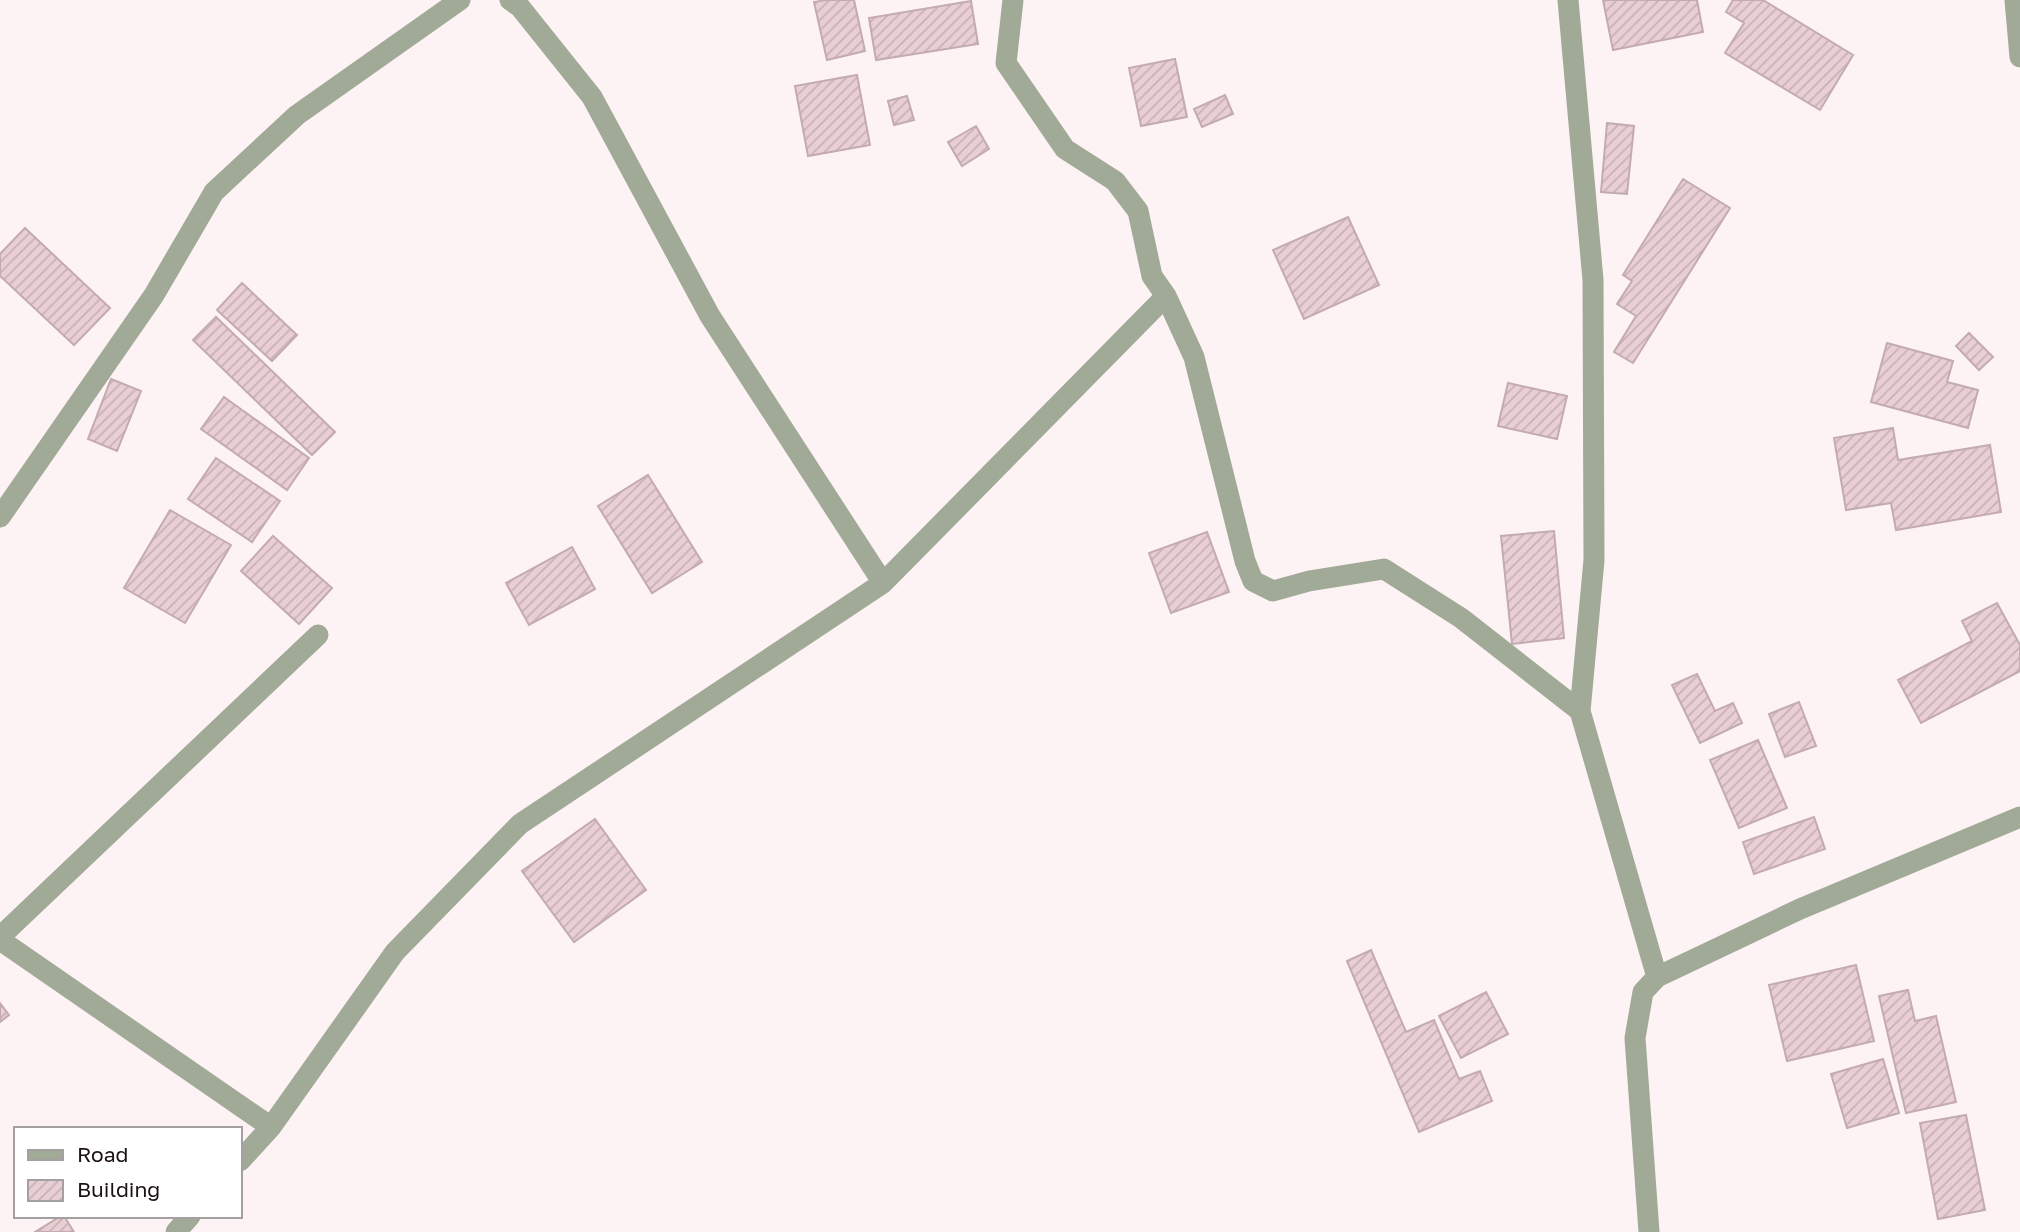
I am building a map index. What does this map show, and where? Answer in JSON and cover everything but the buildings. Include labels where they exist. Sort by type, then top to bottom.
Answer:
[{"type":"street","points":[[0,517],[154,295],[214,192],[297,115],[460,0]]},
{"type":"street","points":[[510,0],[520,7],[592,97],[710,316],[883,583]]},
{"type":"street","points":[[1013,0],[1006,63],[1065,149],[1115,181],[1138,212],[1152,276],[1166,296],[1194,357],[1245,561],[1253,581],[1273,591],[1309,581],[1384,569],[1461,618],[1580,711]]},
{"type":"street","points":[[1568,0],[1592,280],[1594,560],[1580,711],[1657,977]]},
{"type":"street","points":[[2015,0],[2020,57]]},
{"type":"street","points":[[242,1159],[271,1127],[395,953],[520,824],[883,583],[1166,296]]},
{"type":"street","points":[[271,1127],[0,939],[317,635]]},
{"type":"street","points":[[1649,1232],[1635,1038],[1643,992],[1657,977],[1800,909],[2020,817]]},
{"type":"street","points":[[176,1232],[188,1218]]}]
